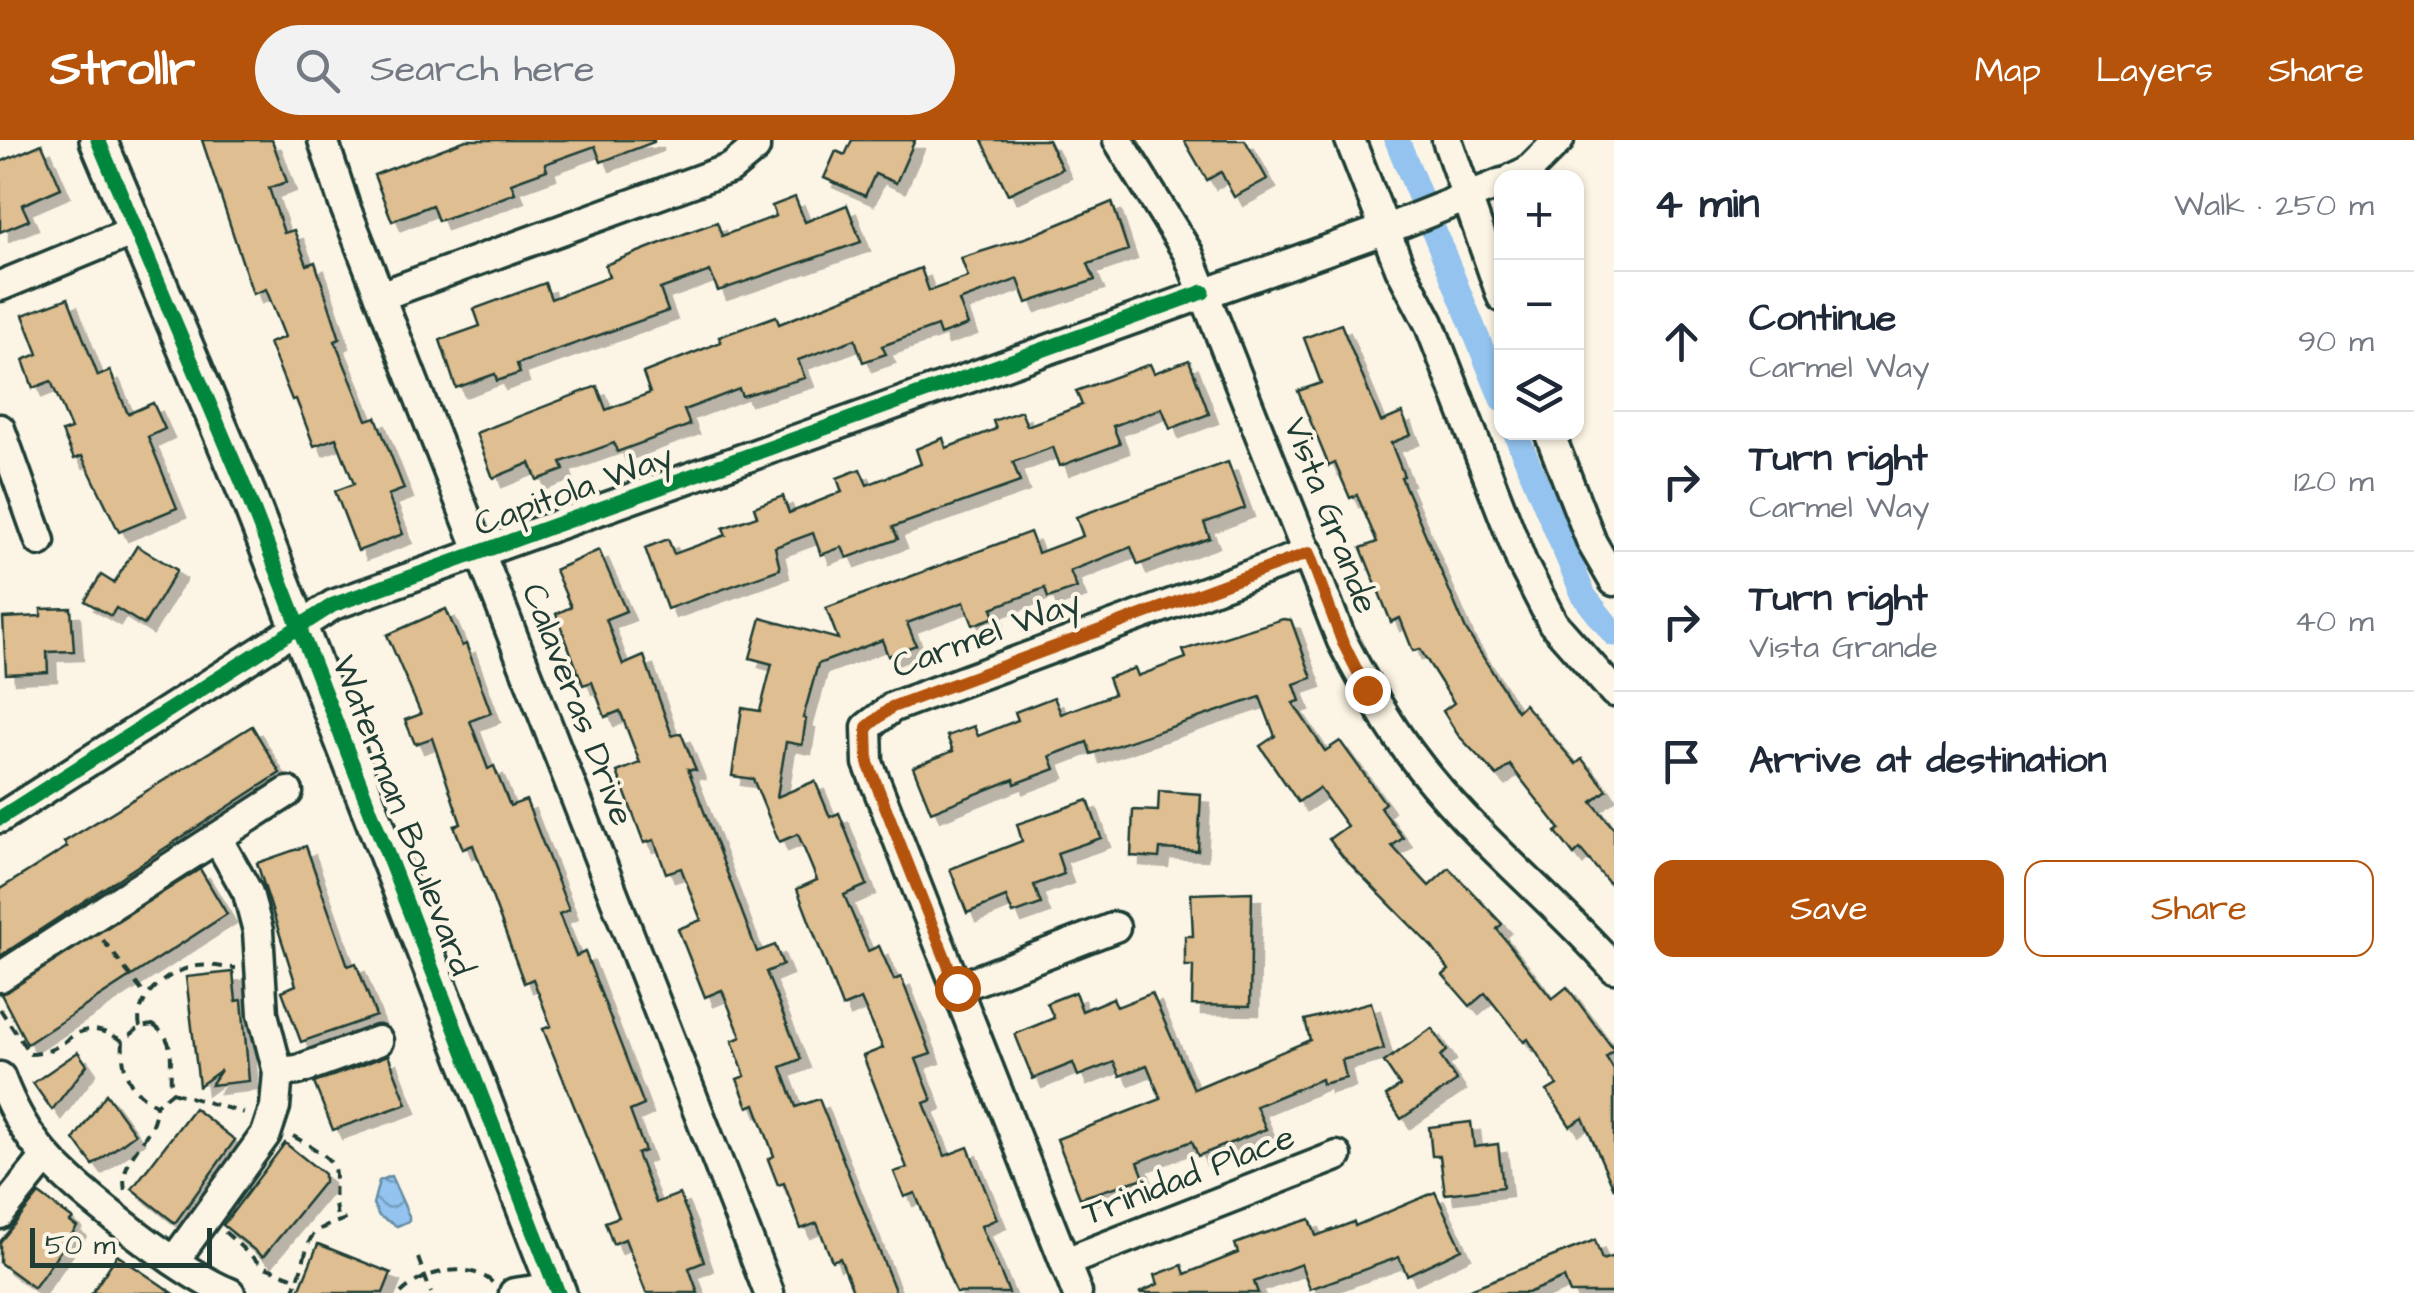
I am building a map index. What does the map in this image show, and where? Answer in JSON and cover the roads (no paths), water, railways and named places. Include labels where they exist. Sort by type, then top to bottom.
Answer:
[{"type":"main road","name":"Waterman Boulevard","points":[[98,140],[299,627],[554,1291]]},
{"type":"street","name":"Calaveras Drive","points":[[324,140],[380,296],[768,1293]]},
{"type":"street","points":[[380,296],[730,168],[756,148],[755,140]]},
{"type":"street","name":"Vista Grande","points":[[1118,140],[1172,222],[1342,641],[1410,754],[1614,968]]},
{"type":"street","points":[[1350,140],[1391,227],[1522,562],[1553,623],[1614,692]]},
{"type":"street","points":[[1447,140],[1464,200],[1494,277]]},
{"type":"street","points":[[1529,170],[1559,140]]},
{"type":"street","name":"Capitola Way","points":[[0,818],[333,605],[1391,227],[1494,187]]},
{"type":"street","points":[[0,286],[136,230]]},
{"type":"street","points":[[0,429],[40,541]]},
{"type":"street","points":[[1552,440],[1592,543],[1614,581]]},
{"type":"street","name":"Carmel Way","points":[[1077,1293],[868,763],[867,727],[892,707],[1309,553]]},
{"type":"street","points":[[0,977],[288,792]]},
{"type":"street","points":[[174,1261],[266,1134],[275,1107],[278,1072],[263,1014],[258,931],[248,893],[217,838]]},
{"type":"street","points":[[957,988],[1115,928]]},
{"type":"street","points":[[278,1072],[298,1070],[378,1041]]},
{"type":"street","points":[[0,1077],[13,1111],[46,1157],[174,1261],[206,1284],[230,1293]]},
{"type":"street","name":"Trinidad Place","points":[[1066,1262],[1338,1156]]},
{"type":"street","points":[[0,1214],[46,1157]]},
{"type":"street","points":[[503,1288],[554,1291]]},
{"type":"water","points":[[391,1176],[409,1216],[409,1221],[397,1226],[379,1216],[373,1204],[379,1181]]},
{"type":"waterway","points":[[1397,140],[1494,379]]},
{"type":"waterway","points":[[1518,440],[1584,596],[1614,634]]}]
